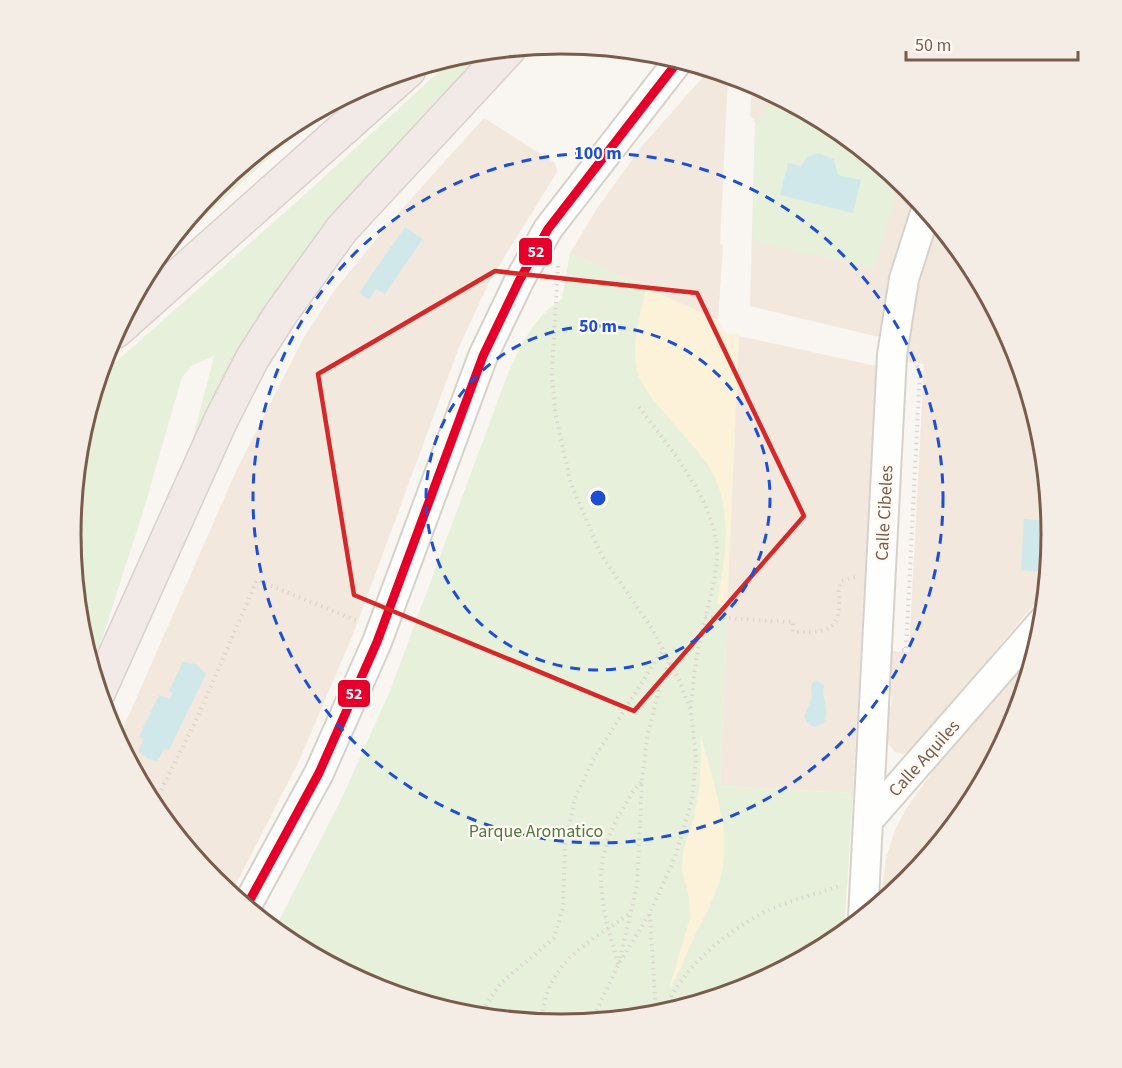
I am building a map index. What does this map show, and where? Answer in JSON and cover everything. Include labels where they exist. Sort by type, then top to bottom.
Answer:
[{"type":"highway","points":[[104,680],[221,420],[252,359],[280,315],[342,229],[501,58]]},
{"type":"highway","points":[[135,314],[392,85]]},
{"type":"street","points":[[250,899],[319,773],[377,642],[483,356],[519,281],[548,229],[673,67]]},
{"type":"street","name":"Calle Cibeles","points":[[868,821],[892,355],[904,279],[923,219]]},
{"type":"street","name":"Calle Aquiles","points":[[868,821],[1030,636]]},
{"type":"street","points":[[864,906],[868,821]]},
{"type":"path","points":[[558,266],[552,344],[553,384],[556,417],[571,484],[601,554],[664,648],[691,711]]},
{"type":"path","points":[[897,649],[906,650],[920,370],[917,366],[911,365]]},
{"type":"path","points":[[595,1013],[618,965],[650,913],[675,857],[692,800],[696,758],[691,711],[696,662],[717,557],[713,526],[700,496],[669,446],[639,407]]},
{"type":"path","points":[[705,617],[793,622],[793,632],[827,631],[834,626],[837,619],[841,581],[847,578],[865,578]]},
{"type":"path","points":[[158,795],[198,716],[257,580],[360,623]]},
{"type":"path","points":[[484,1008],[500,984],[554,938],[563,908],[566,845],[575,798],[594,758],[664,648]]},
{"type":"path","points":[[618,965],[633,912],[639,861],[642,782],[653,713],[670,660]]},
{"type":"path","points":[[618,965],[600,896],[602,858],[617,819],[642,782]]},
{"type":"path","points":[[670,1001],[688,973],[718,943],[737,929],[770,910],[833,888]]},
{"type":"path","points":[[543,1013],[546,994],[554,976],[570,955],[633,912]]},
{"type":"path","points":[[650,913],[655,1005]]},
{"type":"highlighted area","points":[[495,271],[697,293],[804,516],[634,711],[354,595],[318,374]]},
{"type":"shaded area","points":[[704,76],[728,84],[720,244],[723,245],[718,320],[570,253],[596,210],[642,146]]},
{"type":"shaded area","points":[[751,94],[801,118],[853,153],[911,207],[889,273],[879,337],[750,306],[755,122],[750,115]]},
{"type":"shaded area","points":[[484,118],[555,163],[557,172],[489,282],[459,347],[354,632],[298,763],[235,886],[200,850],[162,801],[145,774],[123,729],[237,469],[303,339],[334,291],[392,220]]},
{"type":"shaded area","points":[[934,233],[977,294],[1016,380],[1032,440],[1037,471],[1041,534],[1036,602],[911,751],[903,754],[895,752],[887,742],[888,708],[891,706],[892,696],[889,694],[891,651],[909,652],[924,364],[907,362],[913,305]]},
{"type":"shaded area","points":[[739,336],[876,366],[853,793],[720,786]]},
{"type":"shaded area","points":[[1024,660],[1004,718],[977,774],[942,826],[882,890],[886,858],[895,830],[906,809],[941,760]]},
{"type":"green space","points":[[483,60],[187,461],[214,356],[193,365],[182,377],[143,512],[97,656],[85,597],[81,534],[82,503],[90,440],[112,366],[442,69]]},
{"type":"green space","points":[[773,104],[828,135],[853,153],[897,192],[874,269],[753,241],[755,122]]},
{"type":"green space","points":[[295,135],[191,228],[245,173]]},
{"type":"green space","name":"Parque Aromatico","points":[[570,253],[718,320],[726,335],[738,334],[720,786],[853,793],[845,921],[801,950],[715,989],[655,1005],[624,1010],[561,1014],[498,1010],[467,1005],[407,989],[321,950],[278,922],[340,802],[390,691],[512,365],[536,323],[543,314],[562,299]]},
{"type":"sand","points":[[646,288],[718,320],[726,335],[738,334],[739,336],[727,606],[717,604],[726,533],[722,498],[716,481],[708,465],[648,392],[638,373],[635,356],[636,336]]},
{"type":"sand","points":[[701,735],[723,823],[724,859],[719,884],[713,899],[669,989],[690,918],[689,897],[682,869],[683,851],[694,818],[700,782]]},
{"type":"water","points":[[818,153],[834,159],[838,175],[861,180],[853,213],[780,195],[788,163],[801,166],[807,157]]},
{"type":"water","points":[[405,227],[423,239],[385,294],[376,289],[369,300],[359,293]]},
{"type":"water","points":[[1024,519],[1041,520],[1039,572],[1021,570]]},
{"type":"water","points":[[183,662],[196,664],[206,674],[169,750],[164,749],[158,761],[149,759],[138,751],[144,739],[139,736],[159,695],[170,699],[173,693],[169,691]]},
{"type":"water","points":[[815,680],[824,685],[826,718],[824,723],[814,727],[808,724],[804,717],[812,697],[811,685]]},
{"type":"transit line","name":"52","points":[[250,899],[319,773],[377,642],[483,356],[519,281],[548,229],[673,67]]}]
